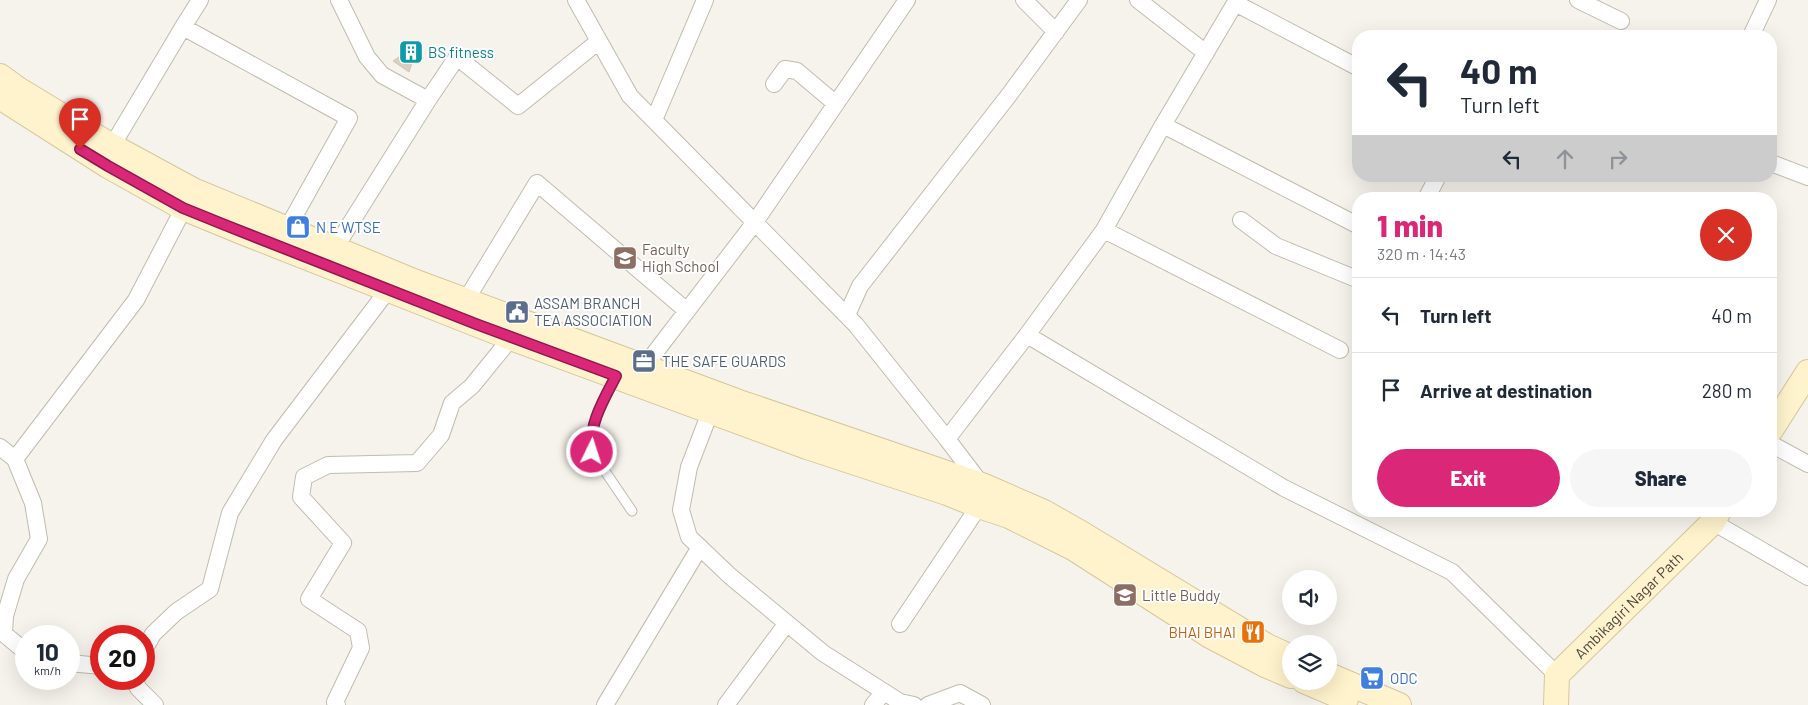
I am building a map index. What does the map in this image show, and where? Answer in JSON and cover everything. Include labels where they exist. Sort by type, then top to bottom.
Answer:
[{"type":"main road","points":[[0,76],[112,146],[188,199],[287,229],[466,300],[644,367],[714,402]]},
{"type":"main road","points":[[0,97],[108,166],[188,199],[388,290],[511,338],[616,376],[714,402],[981,496],[1044,512],[1081,532],[1267,646],[1282,653]]},
{"type":"main road","points":[[1777,421],[1808,372]]},
{"type":"main road","points":[[981,496],[1010,516],[1065,544],[1210,636],[1282,672]]},
{"type":"main road","name":"Ambikagiri Nagar Path","points":[[1557,676],[1715,517]]},
{"type":"main road","points":[[1556,705],[1557,676]]},
{"type":"main road","points":[[1337,678],[1400,705]]},
{"type":"main road","points":[[1326,690],[1362,705]]},
{"type":"street","points":[[112,146],[200,0]]},
{"type":"street","points":[[339,0],[367,57],[382,75],[428,100]]},
{"type":"street","points":[[576,0],[630,96],[847,316],[947,439],[981,496],[951,550],[900,624]]},
{"type":"street","points":[[654,120],[705,0]]},
{"type":"street","points":[[644,367],[755,222],[907,0]]},
{"type":"street","points":[[1024,0],[1056,32]]},
{"type":"street","points":[[847,316],[860,286],[1009,95],[1079,0]]},
{"type":"street","points":[[1138,0],[1206,53]]},
{"type":"street","points":[[1578,0],[1621,21]]},
{"type":"street","points":[[1754,30],[1768,0]]},
{"type":"street","points":[[947,439],[1104,230],[1163,125],[1236,2],[1352,64]]},
{"type":"street","points":[[182,27],[349,118],[287,229]]},
{"type":"street","points":[[335,248],[457,57],[518,106],[599,41]]},
{"type":"street","points":[[774,84],[786,69],[792,69],[797,71],[836,104]]},
{"type":"street","points":[[1163,125],[1352,222]]},
{"type":"street","points":[[1777,165],[1808,178]]},
{"type":"street","points":[[466,300],[537,184],[687,311]]},
{"type":"street","points":[[14,459],[136,300],[188,199]]},
{"type":"street","points":[[1241,220],[1276,246],[1352,277]]},
{"type":"street","points":[[1104,230],[1340,350]]},
{"type":"street","points":[[155,632],[176,612],[210,588],[230,512],[274,440],[388,290]]},
{"type":"street","points":[[1027,335],[1284,488],[1452,572],[1557,676]]},
{"type":"street","points":[[337,705],[335,702],[361,648],[358,630],[309,599],[343,543],[301,497],[304,477],[328,465],[417,464],[441,435],[452,403],[472,386],[511,338]]},
{"type":"street","points":[[714,402],[688,467],[681,510],[689,537],[730,576],[823,652],[900,702],[914,705]]},
{"type":"street","points":[[1777,447],[1808,464]]},
{"type":"street","points":[[0,448],[14,459],[32,503],[39,539],[16,579],[5,616],[4,634],[15,643]]},
{"type":"street","points":[[1718,517],[1808,577]]},
{"type":"street","points":[[605,705],[700,547]]},
{"type":"street","points":[[726,705],[787,623]]},
{"type":"street","points":[[140,690],[155,705]]},
{"type":"street","points":[[873,705],[884,692]]},
{"type":"street","points":[[928,705],[960,693],[982,705]]},
{"type":"lane","points":[[616,376],[596,418],[590,442],[592,452],[632,511]]},
{"type":"building","name":"BS fitness","points":[[419,43],[409,72],[393,61]]},
{"type":"place","name":"BS fitness","points":[[411,52]]},
{"type":"place","name":"N E WTSE","points":[[298,227]]},
{"type":"place","name":"Faculty High School","points":[[625,258]]},
{"type":"place","name":"ASSAM BRANCH TEA ASSOCIATION","points":[[517,312]]},
{"type":"place","name":"THE SAFE GUARDS","points":[[644,361]]},
{"type":"place","name":"Little Buddy","points":[[1125,595]]},
{"type":"place","name":"BHAI BHAI","points":[[1253,632]]},
{"type":"place","name":"ODC","points":[[1372,678]]},
{"type":"route","points":[[80,149],[183,208],[511,338],[616,376],[596,418],[590,442],[592,452]]}]
